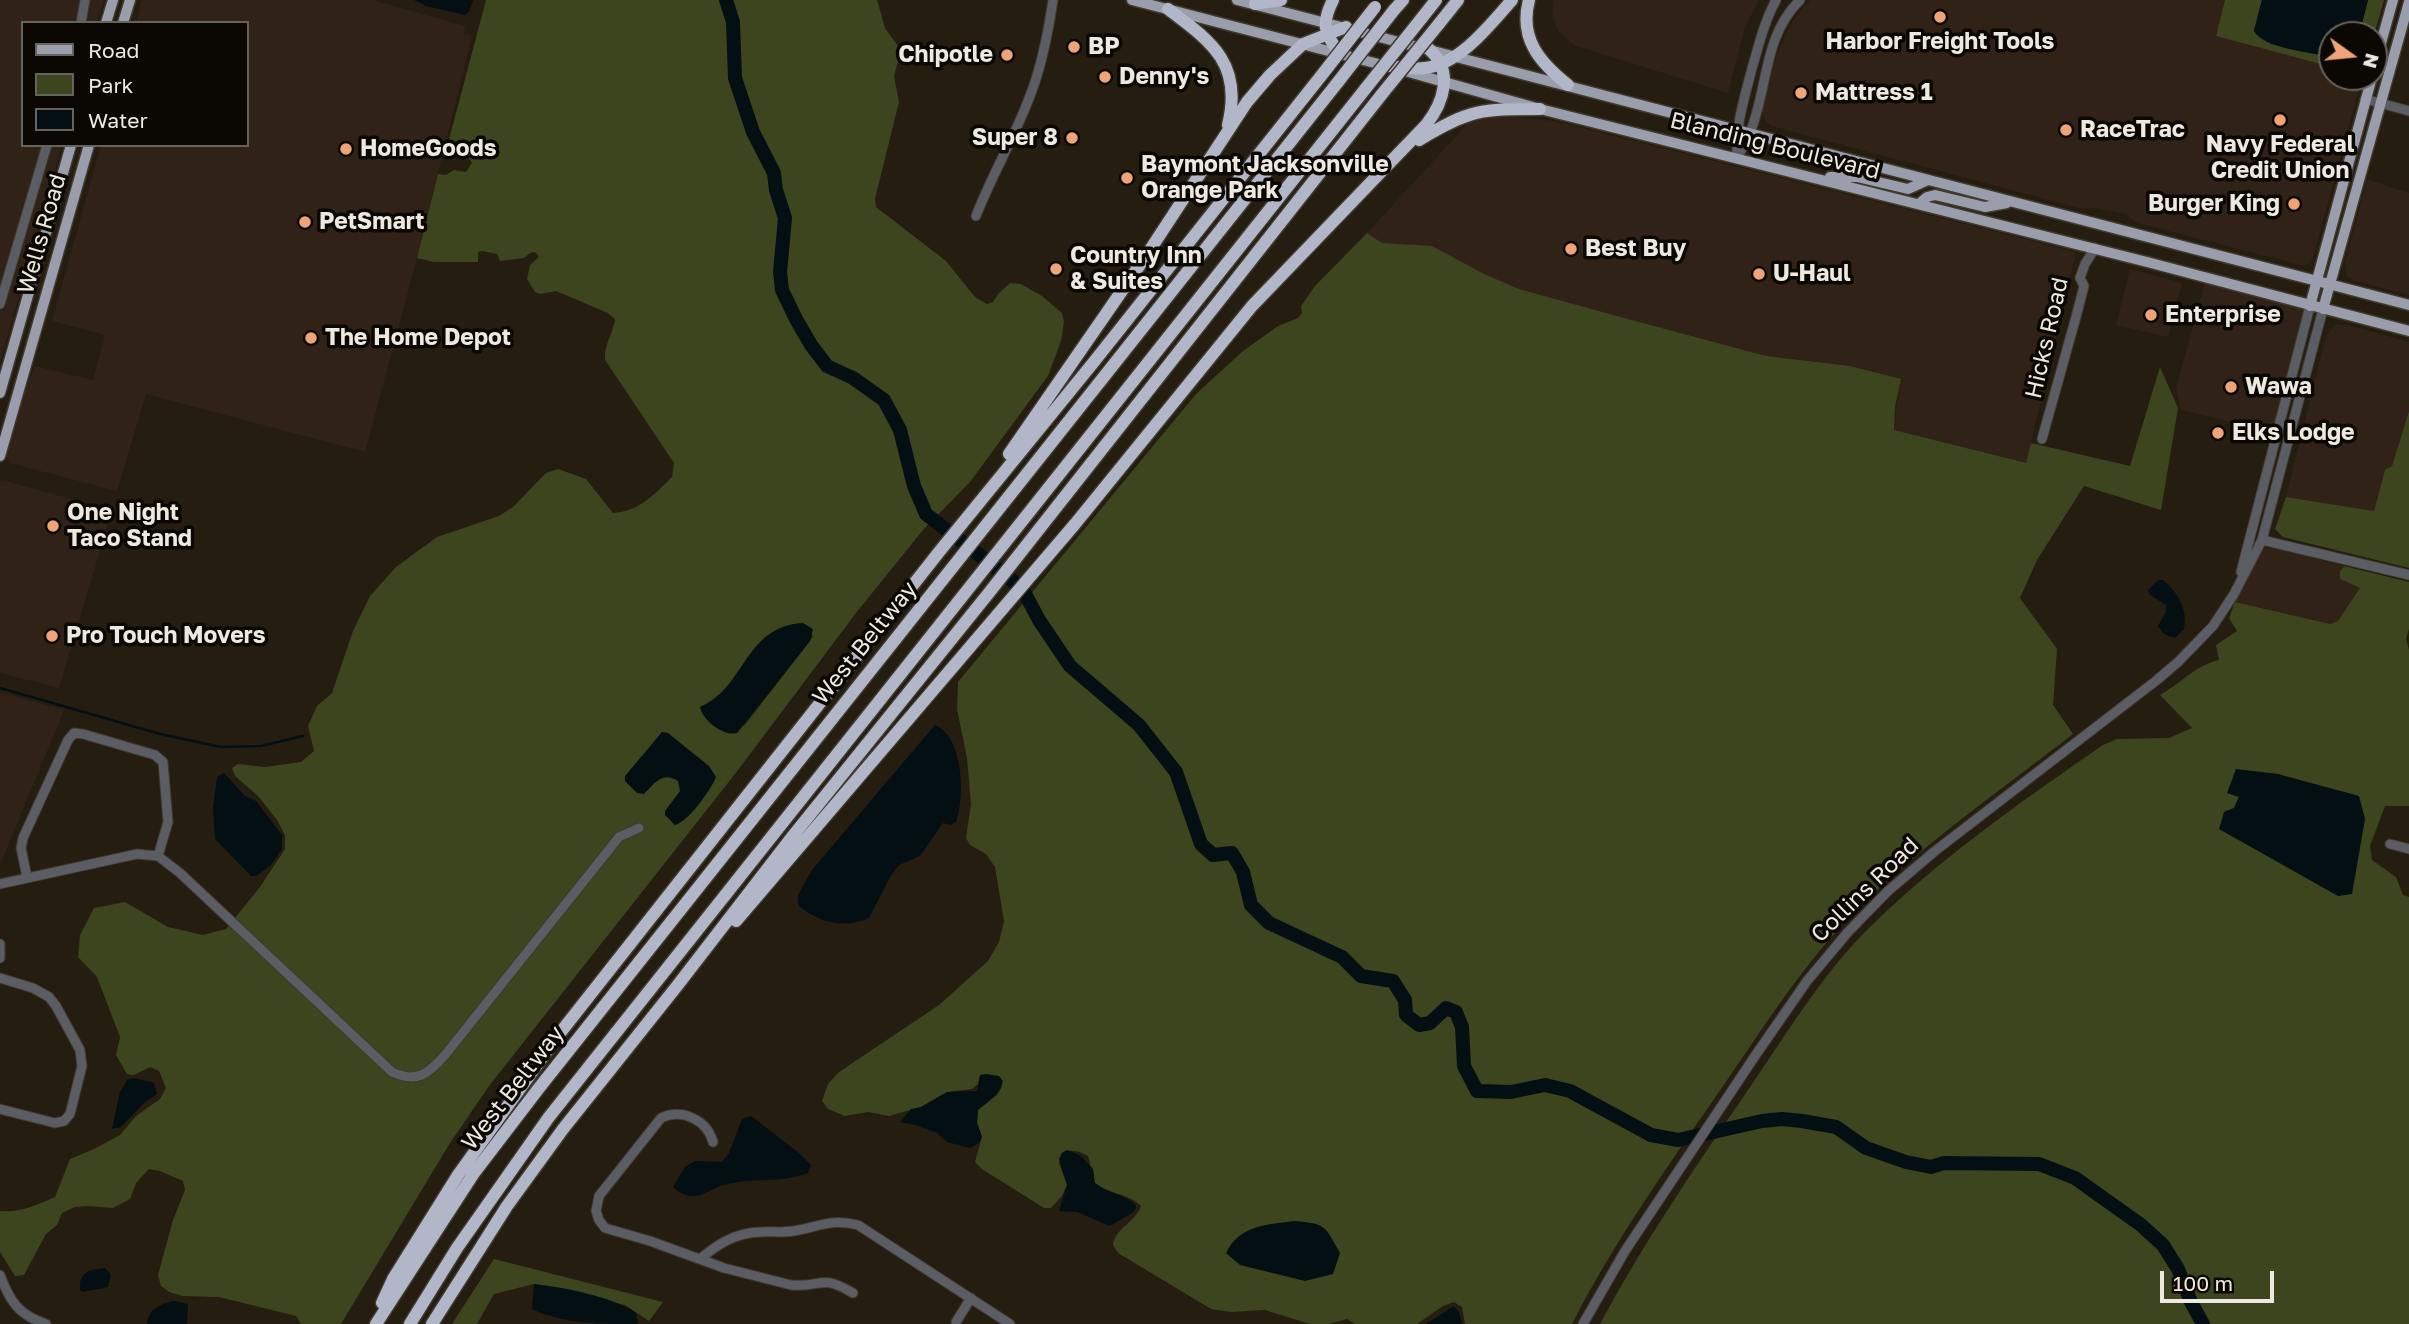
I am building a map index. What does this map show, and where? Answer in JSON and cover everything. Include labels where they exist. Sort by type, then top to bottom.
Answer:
[{"type":"highway","points":[[1255,4],[1281,0]]},
{"type":"highway","points":[[1333,0],[1326,28],[1339,53]]},
{"type":"highway","name":"West Beltway","points":[[410,1324],[457,1248],[550,1117],[1436,0]]},
{"type":"highway","points":[[432,1324],[507,1206],[542,1157],[792,837],[1458,0]]},
{"type":"highway","points":[[1386,65],[1412,69],[1441,64],[1455,56],[1512,0]]},
{"type":"highway","points":[[1529,0],[1526,26],[1533,50],[1545,65],[1568,85]]},
{"type":"highway","points":[[374,1324],[393,1279],[458,1175],[584,1002],[964,520],[1093,363],[1378,3]]},
{"type":"highway","name":"West Beltway","points":[[374,1324],[474,1172],[503,1134],[1398,5]]},
{"type":"highway","points":[[1167,9],[1207,39],[1223,60],[1232,89],[1232,106],[1227,129]]},
{"type":"highway","points":[[964,520],[1139,266],[1227,129],[1257,89],[1303,44],[1326,28],[1346,27]]},
{"type":"highway","points":[[677,986],[732,926],[1075,524],[1252,306],[1407,148],[1439,107],[1445,83],[1441,64],[1429,49]]},
{"type":"highway","points":[[1407,148],[1464,115],[1489,109],[1540,109]]},
{"type":"main road","points":[[107,21],[113,0]]},
{"type":"main road","points":[[124,21],[130,0]]},
{"type":"main road","name":"Blanding Boulevard","points":[[1132,0],[1386,65],[1540,109],[2095,248],[2409,331]]},
{"type":"main road","points":[[1237,0],[1326,28]]},
{"type":"main road","points":[[2387,21],[2393,0]]},
{"type":"main road","name":"Collins Road","points":[[2323,309],[2409,2]]},
{"type":"main road","name":"Blanding Boulevard","points":[[1346,27],[2409,305]]},
{"type":"main road","name":"Collins Road","points":[[2310,306],[2368,91]]},
{"type":"main road","name":"Wells Road","points":[[0,393],[70,147]]},
{"type":"main road","name":"Wells Road","points":[[0,456],[88,147]]},
{"type":"main road","points":[[1817,177],[1857,177],[1908,189],[1928,180]]},
{"type":"main road","points":[[1919,204],[1927,197],[1935,195],[1985,207],[2013,202]]},
{"type":"street","points":[[81,21],[85,0]]},
{"type":"street","points":[[976,216],[1030,97],[1048,28],[1052,0]]},
{"type":"street","points":[[1737,158],[1736,129],[1760,40],[1776,0]]},
{"type":"street","points":[[1737,158],[1750,132],[1769,53],[1792,8],[1800,0]]},
{"type":"street","points":[[2365,99],[2409,111]]},
{"type":"street","points":[[0,304],[46,147]]},
{"type":"street","name":"Hicks Road","points":[[2042,439],[2084,286],[2080,278],[2095,248]]},
{"type":"street","name":"Collins Road","points":[[2234,594],[2249,548],[2310,306]]},
{"type":"street","name":"Collins Road","points":[[1583,1324],[1625,1251],[1807,981],[1865,913],[1935,851],[2174,666],[2213,626],[2234,594],[2262,540],[2323,309]]},
{"type":"street","points":[[2262,540],[2409,575]]},
{"type":"street","points":[[27,877],[21,848],[23,838],[68,740],[74,733],[155,755],[163,762],[168,822],[158,856]]},
{"type":"street","points":[[0,884],[137,854],[158,856],[180,873],[393,1072],[402,1077],[415,1077],[429,1073],[445,1055],[619,837],[639,828]]},
{"type":"street","points":[[2390,844],[2409,849]]},
{"type":"street","points":[[0,944],[0,958]]},
{"type":"street","points":[[0,978],[33,988],[49,997],[80,1050],[83,1062],[70,1114],[64,1121],[55,1123],[0,1109]]},
{"type":"street","points":[[713,1142],[710,1133],[689,1116],[670,1113],[661,1118],[599,1196],[596,1211],[605,1228],[724,1268],[790,1285],[826,1281],[836,1283],[853,1293]]},
{"type":"street","points":[[701,1259],[719,1243],[736,1236],[760,1231],[793,1231],[827,1222],[845,1222],[858,1225],[1010,1324]]},
{"type":"street","points":[[0,1275],[16,1307],[30,1319],[46,1324]]},
{"type":"street","points":[[956,1322],[971,1298]]},
{"type":"shaded area","points":[[0,0],[104,0],[98,21],[21,21],[21,147],[61,147],[0,363]]},
{"type":"shaded area","points":[[142,0],[373,0],[465,26],[464,34],[472,36],[365,452],[146,394],[117,491],[13,464],[8,459],[6,452],[35,366],[93,380],[105,335],[52,321],[100,147],[248,147],[248,21],[137,21]]},
{"type":"shaded area","points":[[1554,0],[1759,0],[1745,27],[1728,93],[1576,46],[1560,33],[1556,26],[1552,16]]},
{"type":"shaded area","points":[[1810,0],[2225,0],[2216,36],[2318,63],[2318,91],[2358,91],[2313,258],[2305,266],[2137,223],[2126,214],[2095,208],[2083,209],[1771,126],[1764,119],[1762,110],[1773,64],[1791,23]]},
{"type":"shaded area","points":[[1501,116],[1555,121],[2076,252],[2026,464],[1894,430],[1900,379],[1850,366],[1766,356],[1617,316],[1519,289],[1408,244],[1382,243],[1367,233],[1471,120]]},
{"type":"shaded area","points":[[2367,179],[2409,193],[2409,295],[2355,281],[2347,276],[2345,263]]},
{"type":"shaded area","points":[[2130,269],[2182,283],[2168,337],[2116,325]]},
{"type":"shaded area","points":[[2205,283],[2307,308],[2274,432],[2181,410],[2176,388]]},
{"type":"shaded area","points":[[2336,325],[2348,325],[2409,342],[2409,411],[2392,466],[2385,470],[2374,511],[2286,497],[2326,336]]},
{"type":"shaded area","points":[[5,481],[112,510],[59,688],[0,673],[0,482]]},
{"type":"shaded area","points":[[2272,547],[2344,566],[2341,568],[2340,579],[2360,588],[2338,621],[2330,624],[2235,602],[2260,553],[2265,548]]},
{"type":"shaded area","points":[[0,692],[64,710],[0,865]]},
{"type":"green space","points":[[486,0],[877,0],[885,28],[901,50],[894,76],[899,102],[875,199],[876,207],[946,261],[975,297],[987,304],[993,302],[1010,283],[1021,284],[1042,296],[1062,313],[1064,322],[1061,341],[1048,376],[970,482],[923,530],[856,613],[735,774],[489,1086],[450,1143],[341,1324],[301,1324],[296,1316],[219,1297],[183,1296],[169,1292],[161,1286],[158,1275],[173,1220],[185,1190],[183,1181],[149,1169],[136,1183],[130,1199],[113,1208],[75,1207],[62,1213],[57,1225],[46,1234],[24,1275],[15,1276],[0,1252],[0,1211],[21,1210],[55,1197],[70,1159],[120,1135],[136,1116],[160,1099],[166,1088],[159,1071],[150,1067],[134,1075],[127,1074],[116,1055],[120,1037],[97,977],[78,957],[80,935],[94,908],[125,902],[168,927],[203,935],[226,929],[260,887],[285,849],[285,835],[277,820],[258,796],[235,776],[232,768],[238,764],[265,767],[301,762],[314,751],[308,726],[317,706],[332,693],[353,631],[370,596],[396,567],[437,537],[499,516],[513,507],[546,473],[558,469],[586,479],[613,513],[638,506],[672,477],[674,463],[605,360],[615,319],[608,313],[556,291],[540,294],[535,292],[527,279],[530,265],[539,257],[535,252],[524,258],[500,261],[497,254],[482,251],[478,252],[478,262],[434,262],[417,258],[438,174],[446,175],[454,170],[466,172],[472,163],[465,152],[447,147]],"holes":[[[803,623],[813,636],[744,726],[709,702],[732,680],[749,655],[770,633],[785,626]]]},
{"type":"green space","points":[[2225,0],[2262,0],[2254,30],[2271,44],[2318,54],[2318,63],[2216,36]]},
{"type":"green space","points":[[2368,0],[2384,0],[2378,21],[2363,21]]},
{"type":"green space","points":[[1367,233],[1382,243],[1432,246],[1519,289],[1617,316],[1766,356],[1850,366],[1901,379],[1895,407],[1894,430],[2026,463],[2031,443],[2130,466],[2160,367],[2178,408],[2161,510],[2084,486],[2037,560],[2020,598],[2057,649],[2053,705],[2073,734],[1928,846],[1873,894],[1829,939],[1782,1001],[1663,1173],[1606,1262],[1572,1324],[1465,1324],[1462,1307],[1454,1302],[1443,1306],[1417,1324],[1355,1324],[1347,1319],[1329,1324],[1310,1324],[1265,1310],[1231,1312],[1211,1309],[1118,1253],[1113,1245],[1115,1239],[1141,1206],[1095,1183],[1088,1156],[1075,1151],[1062,1153],[1059,1163],[1067,1185],[1062,1196],[1051,1208],[1044,1208],[975,1162],[982,1137],[977,1123],[978,1110],[997,1095],[1002,1087],[980,1075],[978,1084],[972,1089],[947,1092],[921,1107],[889,1116],[868,1112],[845,1116],[828,1109],[822,1101],[828,1084],[839,1072],[939,1005],[988,961],[999,942],[1004,921],[995,867],[986,854],[970,845],[966,838],[971,804],[967,758],[957,709],[958,682],[1196,394],[1243,351],[1278,326],[1298,318],[1302,313],[1301,306],[1315,286]]},
{"type":"green space","points":[[2409,411],[2409,568],[2283,537],[2275,529],[2286,497],[2374,511],[2385,470],[2392,466]]},
{"type":"green space","points":[[2344,566],[2409,582],[2409,629],[2406,639],[2409,650],[2409,806],[2385,806],[2370,846],[2372,860],[2396,877],[2403,895],[2409,897],[2409,1324],[1600,1324],[1652,1234],[1709,1147],[1815,991],[1861,936],[1947,859],[2103,745],[2117,739],[2169,738],[2192,728],[2160,695],[2195,670],[2219,660],[2216,645],[2237,631],[2229,618],[2235,602],[2330,624],[2338,621],[2360,588],[2340,579],[2340,571]],"holes":[[[2227,793],[2365,819],[2224,812],[2234,808],[2239,797]]]},
{"type":"green space","points":[[494,1259],[663,1302],[649,1321],[625,1305],[534,1284],[494,1294],[477,1324],[452,1324]]},
{"type":"water","points":[[414,0],[473,0],[465,15],[426,6]]},
{"type":"water","points":[[2262,0],[2368,0],[2363,21],[2318,21],[2318,54],[2277,46],[2259,37],[2254,31]]},
{"type":"water","points":[[2158,580],[2163,580],[2173,590],[2183,608],[2184,629],[2175,638],[2164,634],[2158,626],[2166,612],[2166,605],[2150,595],[2148,590]]},
{"type":"water","points":[[803,623],[813,629],[810,641],[737,733],[720,730],[709,722],[700,707],[715,699],[726,688],[761,642],[772,632]]},
{"type":"water","points":[[935,725],[945,732],[957,755],[961,798],[956,822],[950,825],[943,823],[920,856],[899,865],[869,918],[850,923],[832,922],[806,911],[798,905],[798,895],[812,870]]},
{"type":"water","points":[[662,732],[668,733],[709,766],[716,777],[698,805],[675,825],[665,815],[665,811],[680,791],[678,781],[663,778],[644,794],[637,793],[625,781],[625,776]]},
{"type":"water","points":[[2236,769],[2278,774],[2359,796],[2365,819],[2352,894],[2338,896],[2219,829],[2224,812],[2234,808],[2239,797],[2227,793]]},
{"type":"water","points":[[224,773],[245,796],[256,801],[282,835],[282,849],[271,865],[256,876],[251,876],[215,839],[213,808],[217,777]]},
{"type":"water","points":[[980,1075],[999,1076],[1003,1081],[996,1094],[978,1110],[977,1123],[982,1137],[979,1143],[970,1148],[947,1142],[937,1133],[900,1122],[911,1109],[921,1107],[947,1092],[977,1091]]},
{"type":"water","points":[[135,1078],[154,1083],[157,1094],[144,1103],[121,1127],[112,1129],[120,1092],[127,1080]]},
{"type":"water","points":[[751,1116],[811,1165],[808,1173],[734,1183],[697,1196],[684,1194],[673,1187],[685,1167],[695,1161],[722,1162],[729,1153],[742,1119]]},
{"type":"water","points":[[1067,1150],[1081,1156],[1093,1169],[1095,1183],[1131,1201],[1136,1205],[1136,1209],[1110,1226],[1077,1212],[1059,1211],[1067,1185],[1059,1159]]},
{"type":"water","points":[[1294,1221],[1313,1223],[1327,1231],[1340,1253],[1333,1274],[1305,1281],[1240,1265],[1226,1253],[1238,1237],[1254,1228]]},
{"type":"water","points":[[105,1268],[111,1275],[108,1287],[83,1292],[80,1290],[83,1275]]},
{"type":"water","points":[[534,1284],[573,1290],[615,1302],[636,1313],[638,1324],[583,1322],[544,1314],[532,1309]]},
{"type":"water","points":[[174,1301],[188,1304],[187,1324],[147,1324],[150,1314],[156,1308]]},
{"type":"water","points":[[1454,1306],[1460,1314],[1462,1324],[1426,1324]]},
{"type":"waterway","points":[[726,0],[733,22],[735,78],[753,132],[774,173],[785,218],[780,272],[782,290],[811,345],[827,366],[853,378],[884,400],[900,430],[914,486],[926,514],[1022,588],[1039,620],[1070,666],[1139,725],[1176,772],[1201,844],[1213,855],[1232,853],[1243,872],[1251,905],[1269,923],[1342,957],[1361,976],[1393,981],[1405,1000],[1406,1015],[1419,1025],[1430,1023],[1446,1008],[1456,1012],[1462,1027],[1464,1066],[1477,1091],[1511,1092],[1545,1085],[1570,1091],[1651,1135],[1678,1140],[1782,1119],[1836,1127],[1866,1148],[1906,1162],[1931,1167],[1944,1163],[2039,1164],[2075,1178],[2141,1225],[2163,1245],[2178,1269],[2203,1324]]},
{"type":"waterway","points":[[0,688],[160,734],[221,747],[261,746],[303,736]]},
{"type":"place","name":"Harbor Freight Tools","points":[[1940,17]]},
{"type":"place","name":"BP","points":[[1074,47]]},
{"type":"place","name":"Chipotle","points":[[1007,55]]},
{"type":"place","name":"Denny's","points":[[1105,77]]},
{"type":"place","name":"Mattress 1","points":[[1801,93]]},
{"type":"place","name":"Navy Federal Credit Union","points":[[2280,120]]},
{"type":"place","name":"RaceTrac","points":[[2066,130]]},
{"type":"place","name":"Super 8","points":[[1072,138]]},
{"type":"place","name":"HomeGoods","points":[[346,149]]},
{"type":"place","name":"Baymont Jacksonville Orange Park","points":[[1127,178]]},
{"type":"place","name":"Burger King","points":[[2294,204]]},
{"type":"place","name":"PetSmart","points":[[305,222]]},
{"type":"place","name":"Best Buy","points":[[1571,249]]},
{"type":"place","name":"Country Inn & Suites","points":[[1056,269]]},
{"type":"place","name":"U-Haul","points":[[1759,274]]},
{"type":"place","name":"Enterprise","points":[[2151,315]]},
{"type":"place","name":"The Home Depot","points":[[311,338]]},
{"type":"place","name":"Wawa","points":[[2231,387]]},
{"type":"place","name":"Elks Lodge","points":[[2218,433]]},
{"type":"place","name":"One Night Taco Stand","points":[[53,526]]},
{"type":"place","name":"Pro Touch Movers","points":[[52,636]]}]
